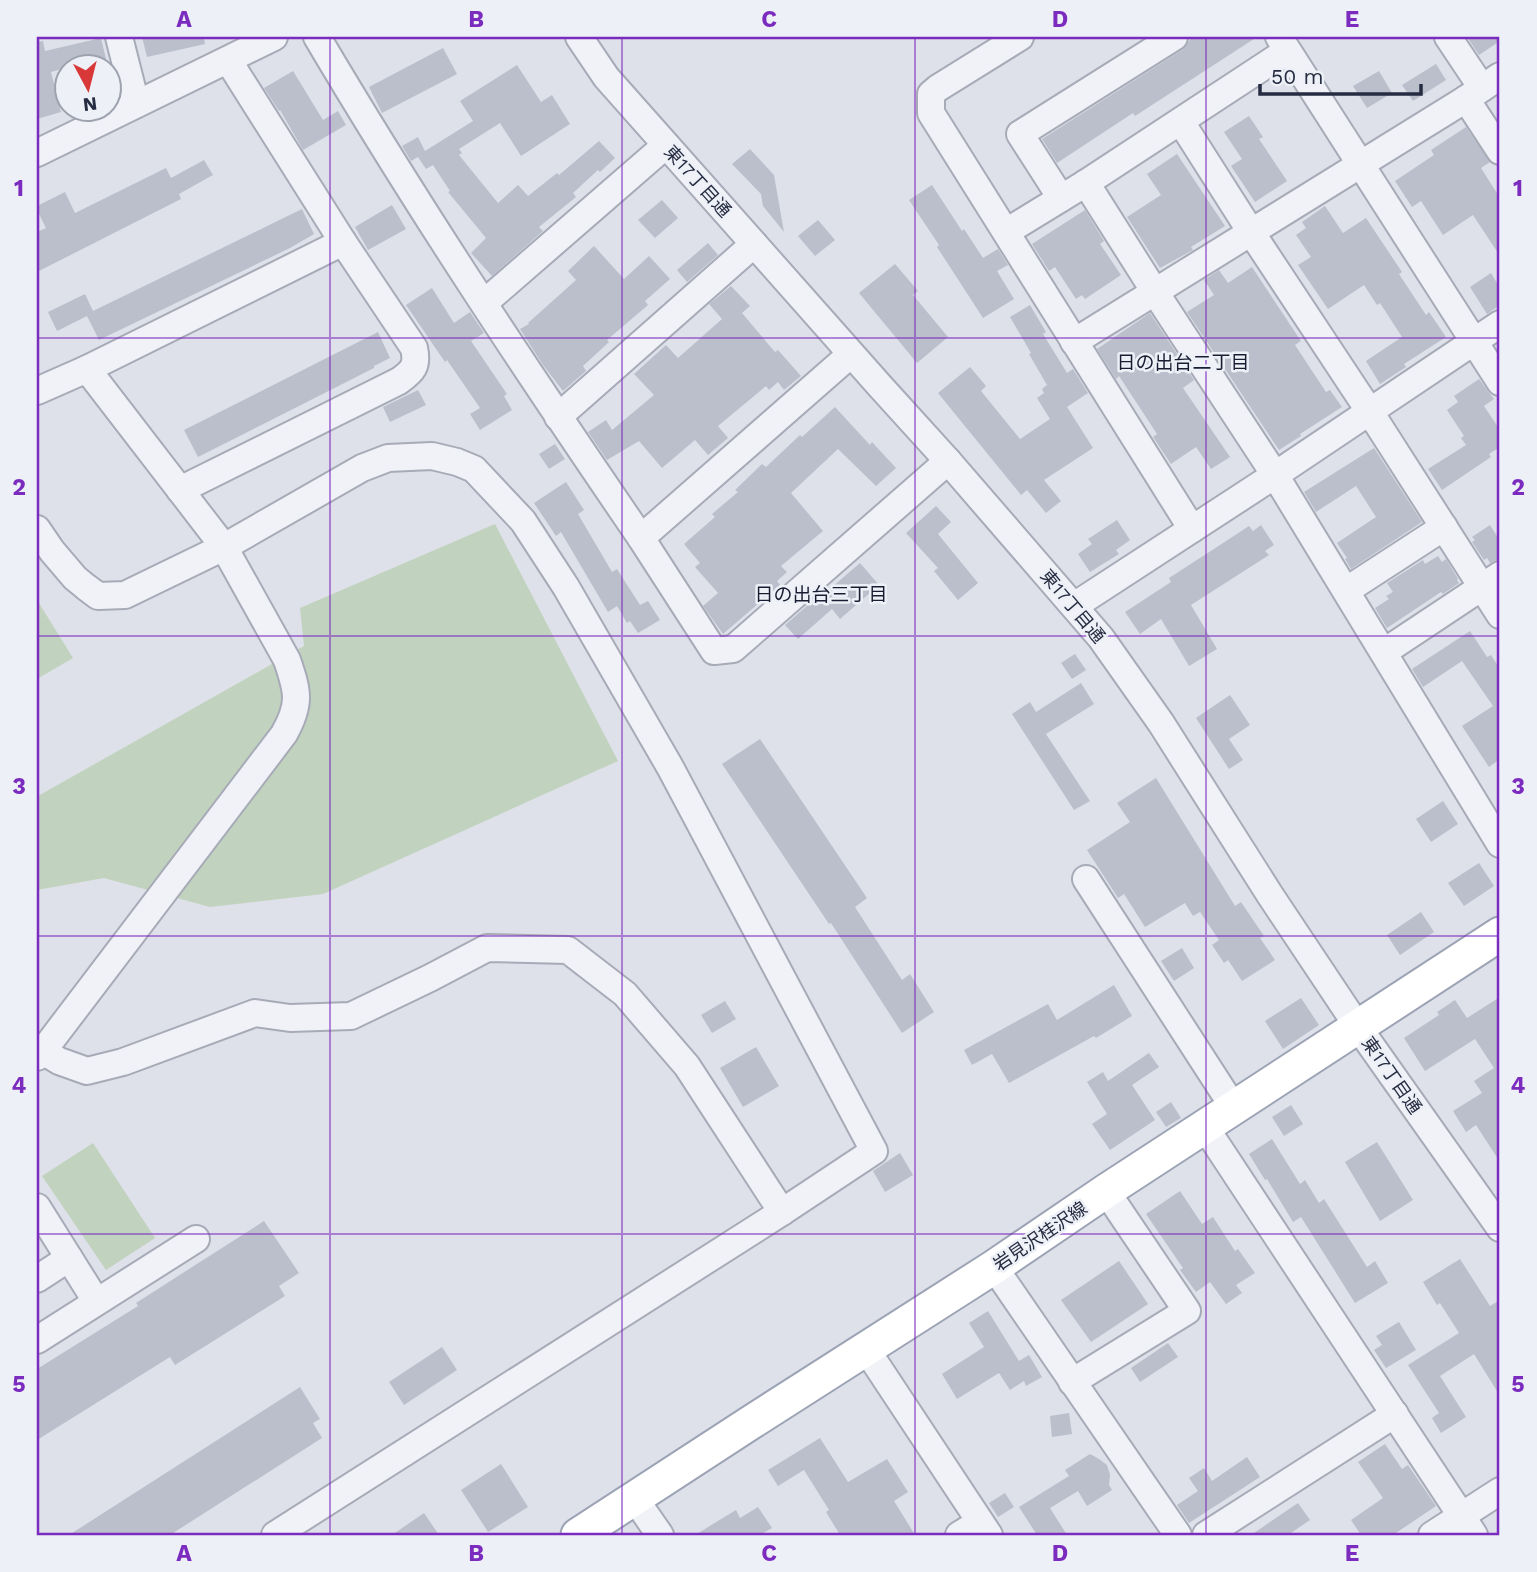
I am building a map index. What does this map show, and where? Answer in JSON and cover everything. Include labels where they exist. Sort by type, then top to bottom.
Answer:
[{"type":"main road","name":"岩見沢桂沢線","points":[[579,1535],[1499,938]]},
{"type":"street","points":[[119,37],[136,104]]},
{"type":"street","points":[[37,153],[236,50],[274,37]]},
{"type":"street","points":[[317,37],[361,113],[714,651],[733,649],[948,461]]},
{"type":"street","name":"東17丁目通","points":[[579,37],[606,77],[948,461],[1074,606],[1132,680],[1358,1027],[1500,1228]]},
{"type":"street","points":[[1020,37],[938,88],[931,94],[931,113],[1192,529]]},
{"type":"street","points":[[1061,198],[1020,134],[1174,37]]},
{"type":"street","points":[[1448,37],[1483,88],[1500,151]]},
{"type":"street","points":[[1006,232],[1181,122],[1283,44],[1500,382]]},
{"type":"street","points":[[180,490],[399,381],[411,372],[416,360],[414,348],[343,242],[236,50]]},
{"type":"street","points":[[1074,342],[1483,88]]},
{"type":"street","points":[[1181,122],[1444,527],[1491,581],[1500,615]]},
{"type":"street","points":[[484,303],[666,145]]},
{"type":"street","points":[[1086,183],[1275,475],[1500,844]]},
{"type":"street","points":[[37,391],[87,369],[343,242]]},
{"type":"street","points":[[558,416],[754,244]]},
{"type":"street","points":[[1074,606],[1500,324]]},
{"type":"street","points":[[641,538],[851,354]]},
{"type":"street","points":[[87,369],[224,547],[287,660],[297,697],[292,719],[276,744],[40,1054],[87,1071],[123,1062],[256,1013],[290,1018],[351,1016],[487,948],[568,950],[625,994],[687,1066],[782,1212]]},
{"type":"street","points":[[37,529],[75,578],[98,596],[125,595],[224,547],[362,468],[388,458],[432,456],[474,469],[523,521],[566,587],[670,767],[874,1151],[275,1535]]},
{"type":"street","points":[[1347,590],[1444,527]]},
{"type":"street","points":[[1384,652],[1491,581]]},
{"type":"street","points":[[1086,879],[1234,1108]]},
{"type":"street","points":[[1205,1127],[1467,1526]]},
{"type":"street","points":[[1072,1382],[1187,1311],[1106,1191]]},
{"type":"street","points":[[38,1210],[96,1301]]},
{"type":"street","points":[[37,1340],[196,1239]]},
{"type":"street","points":[[37,1279],[69,1258]]},
{"type":"street","points":[[994,1267],[1178,1535]]},
{"type":"street","points":[[866,1349],[976,1531]]},
{"type":"street","points":[[1206,1535],[1395,1414]]},
{"type":"street","points":[[1432,1535],[1467,1526],[1500,1491]]},
{"type":"street","points":[[635,1499],[660,1535]]},
{"type":"green space","points":[[495,524],[618,761],[323,894],[210,907],[104,878],[37,890],[37,795],[304,646],[300,608]]},
{"type":"green space","points":[[37,600],[73,658],[37,679]]},
{"type":"green space","points":[[93,1143],[155,1238],[106,1270],[42,1176]]},
{"type":"building","points":[[142,37],[204,37],[205,44],[147,57]]},
{"type":"building","points":[[1192,37],[1257,37],[1057,163],[1042,139],[1182,50]]},
{"type":"building","points":[[1467,37],[1500,37],[1500,41],[1479,55]]},
{"type":"building","points":[[101,38],[104,52],[52,52],[52,115],[37,119],[37,42],[43,41],[45,51]]},
{"type":"building","points":[[443,48],[457,74],[382,113],[369,87]]},
{"type":"building","points":[[1436,64],[1446,80],[1413,101],[1402,85]]},
{"type":"building","points":[[517,65],[541,102],[552,95],[570,124],[521,156],[500,123],[459,149],[462,153],[459,155],[498,203],[518,185],[528,196],[557,173],[559,175],[599,141],[615,158],[573,193],[576,197],[539,227],[543,231],[492,276],[471,253],[486,238],[448,192],[450,191],[433,165],[426,169],[418,157],[411,161],[402,146],[418,137],[425,151],[473,121],[460,101]]},
{"type":"building","points":[[293,71],[323,120],[338,111],[346,125],[303,150],[264,88]]},
{"type":"building","points":[[1379,71],[1392,93],[1367,108],[1353,86]]},
{"type":"building","points":[[1249,116],[1263,137],[1259,139],[1287,181],[1255,202],[1231,166],[1242,159],[1224,132]]},
{"type":"building","points":[[1466,127],[1490,162],[1481,168],[1500,198],[1500,256],[1473,215],[1443,235],[1421,201],[1412,207],[1395,181],[1434,155],[1431,150]]},
{"type":"building","points":[[750,149],[774,175],[784,232],[763,206],[761,194],[732,164]]},
{"type":"building","points":[[1177,154],[1225,226],[1191,247],[1193,250],[1160,268],[1127,217],[1161,195],[1147,174]]},
{"type":"building","points":[[204,160],[213,175],[179,194],[181,199],[37,272],[37,232],[46,228],[37,206],[65,192],[75,213],[166,168],[171,178]]},
{"type":"building","points":[[932,185],[983,258],[998,249],[1008,265],[997,271],[1014,299],[983,318],[909,200]]},
{"type":"building","points":[[662,200],[678,218],[655,238],[638,220]]},
{"type":"building","points":[[392,205],[406,229],[368,250],[355,227]]},
{"type":"building","points":[[1325,206],[1343,233],[1366,218],[1402,272],[1399,274],[1426,315],[1429,312],[1446,337],[1404,364],[1406,367],[1380,384],[1366,361],[1402,337],[1380,303],[1377,305],[1364,285],[1328,309],[1298,265],[1311,257],[1296,235],[1306,228],[1302,222]]},
{"type":"building","points":[[302,209],[314,234],[99,340],[87,316],[57,331],[48,312],[85,294],[93,311]]},
{"type":"building","points":[[1085,210],[1104,241],[1100,244],[1121,275],[1085,299],[1082,295],[1076,299],[1055,267],[1049,271],[1032,244]]},
{"type":"building","points":[[818,220],[835,240],[815,256],[798,236]]},
{"type":"building","points":[[708,243],[718,255],[687,282],[677,270]]},
{"type":"building","points":[[594,246],[624,279],[649,256],[670,279],[645,301],[648,305],[607,340],[609,342],[583,366],[586,371],[563,391],[520,329],[529,324],[576,280],[568,271]]},
{"type":"building","points":[[895,264],[918,291],[913,295],[948,337],[917,363],[859,293]]},
{"type":"building","points":[[1252,267],[1301,341],[1295,345],[1326,392],[1330,390],[1342,407],[1279,450],[1187,312],[1214,295],[1204,280],[1219,270],[1228,283]]},
{"type":"building","points":[[1491,273],[1500,288],[1500,305],[1487,314],[1470,287]]},
{"type":"building","points":[[731,286],[750,306],[742,313],[775,352],[778,350],[801,376],[784,390],[778,382],[769,390],[766,386],[718,426],[728,438],[708,455],[695,440],[662,468],[639,441],[607,460],[588,432],[606,420],[612,430],[654,395],[634,374],[666,345],[678,358],[722,319],[709,304]]},
{"type":"building","points":[[432,288],[454,323],[470,312],[484,333],[471,341],[507,394],[504,396],[512,410],[480,430],[470,414],[480,408],[406,305]]},
{"type":"building","points":[[1030,305],[1046,332],[1043,334],[1067,373],[1073,369],[1088,393],[1067,407],[1093,448],[1044,480],[1061,501],[1046,513],[1027,490],[1021,495],[938,393],[970,367],[986,386],[981,391],[1020,439],[1050,419],[1037,398],[1044,393],[1042,389],[1047,385],[1010,317]]},
{"type":"building","points":[[1150,313],[1194,380],[1183,388],[1230,457],[1211,469],[1196,447],[1171,464],[1153,437],[1157,434],[1119,376],[1116,379],[1097,349]]},
{"type":"building","points":[[378,332],[390,358],[198,457],[184,430]]},
{"type":"building","points":[[1479,379],[1494,399],[1484,406],[1500,430],[1500,447],[1489,454],[1491,457],[1442,490],[1428,469],[1466,445],[1461,438],[1464,436],[1447,410],[1458,402],[1454,396]]},
{"type":"building","points":[[418,390],[426,405],[390,422],[383,407]]},
{"type":"building","points":[[835,407],[870,445],[872,442],[896,468],[876,486],[838,449],[791,493],[823,531],[781,566],[787,572],[777,581],[780,585],[723,634],[703,606],[718,593],[695,567],[700,563],[684,544],[715,517],[712,514],[738,492],[735,490],[762,464],[766,467]]},
{"type":"building","points":[[555,444],[565,459],[549,469],[539,454]]},
{"type":"building","points":[[1374,448],[1422,522],[1351,569],[1337,543],[1376,517],[1356,486],[1316,512],[1304,492]]},
{"type":"building","points":[[566,482],[584,510],[578,514],[612,572],[617,569],[640,605],[648,601],[660,620],[638,633],[630,621],[627,623],[617,606],[608,612],[561,532],[556,536],[534,503]]},
{"type":"building","points":[[936,506],[951,522],[938,534],[978,583],[958,600],[934,571],[938,568],[906,533]]},
{"type":"building","points":[[1117,520],[1130,540],[1116,550],[1119,554],[1090,572],[1078,554],[1092,544],[1088,539]]},
{"type":"building","points":[[1261,525],[1274,545],[1265,551],[1269,555],[1191,605],[1217,649],[1189,666],[1161,619],[1140,634],[1125,612],[1171,582],[1169,578],[1249,526],[1253,531]]},
{"type":"building","points":[[1490,525],[1500,541],[1500,559],[1490,563],[1487,558],[1484,560],[1472,542],[1475,540],[1472,537]]},
{"type":"building","points":[[1438,556],[1442,562],[1446,559],[1459,583],[1387,628],[1375,608],[1389,599],[1386,596],[1393,592],[1387,583],[1423,560],[1425,564]]},
{"type":"building","points":[[860,563],[879,585],[840,619],[832,609],[798,639],[785,625]]},
{"type":"building","points":[[1470,631],[1487,657],[1491,655],[1500,669],[1500,759],[1489,767],[1462,726],[1493,706],[1462,661],[1423,687],[1412,669]]},
{"type":"building","points":[[1075,654],[1086,670],[1072,679],[1061,663]]},
{"type":"building","points":[[1081,683],[1094,704],[1046,734],[1090,801],[1074,810],[1012,714],[1030,702],[1036,712]]},
{"type":"building","points":[[1230,695],[1250,725],[1229,739],[1243,760],[1229,769],[1196,718]]},
{"type":"building","points":[[760,739],[867,898],[855,907],[902,980],[910,974],[934,1012],[902,1033],[831,923],[829,924],[722,764]]},
{"type":"building","points":[[1156,778],[1235,906],[1241,902],[1264,936],[1260,938],[1275,960],[1242,981],[1228,960],[1224,963],[1212,945],[1219,940],[1200,912],[1193,916],[1185,903],[1145,927],[1124,894],[1118,898],[1087,850],[1130,822],[1117,803]]},
{"type":"building","points":[[1443,801],[1458,824],[1431,842],[1416,819]]},
{"type":"building","points":[[1479,863],[1494,886],[1464,906],[1448,883]]},
{"type":"building","points":[[1421,912],[1434,932],[1400,955],[1387,935]]},
{"type":"building","points":[[1182,948],[1194,968],[1174,981],[1161,961]]},
{"type":"building","points":[[1114,985],[1132,1016],[1009,1083],[992,1054],[972,1065],[964,1050],[1048,1004],[1057,1020]]},
{"type":"building","points":[[1500,997],[1500,1162],[1476,1125],[1466,1132],[1453,1111],[1482,1093],[1474,1081],[1494,1068],[1475,1039],[1425,1071],[1404,1038],[1439,1015],[1437,1012],[1455,1000],[1467,1018]]},
{"type":"building","points":[[1301,998],[1319,1025],[1283,1049],[1265,1021]]},
{"type":"building","points":[[725,1001],[736,1019],[712,1033],[701,1015]]},
{"type":"building","points":[[756,1047],[779,1086],[743,1107],[720,1068]]},
{"type":"building","points":[[1149,1053],[1159,1067],[1132,1085],[1155,1120],[1110,1150],[1092,1124],[1107,1114],[1087,1082],[1103,1072],[1108,1081]]},
{"type":"building","points":[[1171,1102],[1181,1118],[1166,1127],[1156,1112]]},
{"type":"building","points":[[1291,1105],[1303,1124],[1284,1136],[1272,1117]]},
{"type":"building","points":[[1272,1139],[1300,1184],[1305,1180],[1319,1203],[1324,1199],[1367,1267],[1375,1261],[1388,1283],[1355,1303],[1301,1217],[1293,1222],[1249,1154]]},
{"type":"building","points":[[1377,1142],[1413,1200],[1380,1221],[1345,1162]]},
{"type":"building","points":[[900,1153],[913,1175],[885,1192],[873,1171]]},
{"type":"building","points":[[1180,1191],[1202,1224],[1213,1217],[1235,1251],[1238,1249],[1255,1273],[1236,1285],[1242,1293],[1226,1304],[1210,1282],[1196,1292],[1146,1214]]},
{"type":"building","points":[[264,1221],[299,1273],[279,1286],[285,1296],[175,1365],[170,1357],[37,1440],[37,1369],[138,1306],[136,1303]]},
{"type":"building","points":[[1460,1259],[1490,1306],[1500,1300],[1500,1396],[1474,1354],[1440,1376],[1466,1417],[1441,1433],[1432,1418],[1439,1413],[1408,1365],[1459,1333],[1423,1282]]},
{"type":"building","points":[[1119,1261],[1148,1304],[1091,1342],[1061,1300]]},
{"type":"building","points":[[988,1311],[1019,1361],[1029,1355],[1042,1377],[1026,1386],[1024,1381],[1010,1390],[999,1373],[957,1399],[942,1374],[984,1347],[969,1323]]},
{"type":"building","points":[[1399,1322],[1416,1350],[1386,1368],[1374,1350],[1382,1345],[1376,1336]]},
{"type":"building","points":[[1168,1343],[1178,1357],[1140,1382],[1131,1368]]},
{"type":"building","points":[[442,1347],[457,1370],[404,1405],[389,1382]]},
{"type":"building","points":[[300,1387],[320,1419],[313,1423],[322,1438],[170,1535],[69,1535]]},
{"type":"building","points":[[1069,1413],[1072,1434],[1052,1437],[1050,1416]]},
{"type":"building","points":[[820,1438],[848,1482],[887,1459],[908,1492],[894,1501],[915,1535],[840,1535],[826,1512],[829,1510],[804,1470],[778,1486],[768,1470]]},
{"type":"building","points":[[1385,1444],[1402,1469],[1408,1465],[1436,1506],[1393,1535],[1361,1535],[1351,1520],[1383,1498],[1358,1462]]},
{"type":"building","points":[[1090,1454],[1107,1465],[1112,1490],[1087,1506],[1078,1491],[1050,1508],[1067,1535],[1037,1535],[1019,1507],[1069,1476],[1065,1470]]},
{"type":"building","points":[[1247,1457],[1260,1477],[1189,1523],[1177,1505],[1198,1491],[1189,1478],[1204,1468],[1212,1481]]},
{"type":"building","points":[[501,1464],[528,1507],[488,1532],[461,1490]]},
{"type":"building","points":[[1005,1493],[1014,1507],[998,1517],[989,1503]]},
{"type":"building","points":[[1298,1503],[1310,1520],[1288,1535],[1251,1535]]},
{"type":"building","points":[[758,1507],[772,1528],[760,1535],[695,1535],[736,1510],[740,1518]]},
{"type":"building","points":[[424,1513],[439,1535],[392,1535]]},
{"type":"district","name":"日の出台二丁目","points":[[1183,362]]},
{"type":"district","name":"日の出台三丁目","points":[[821,594]]}]
